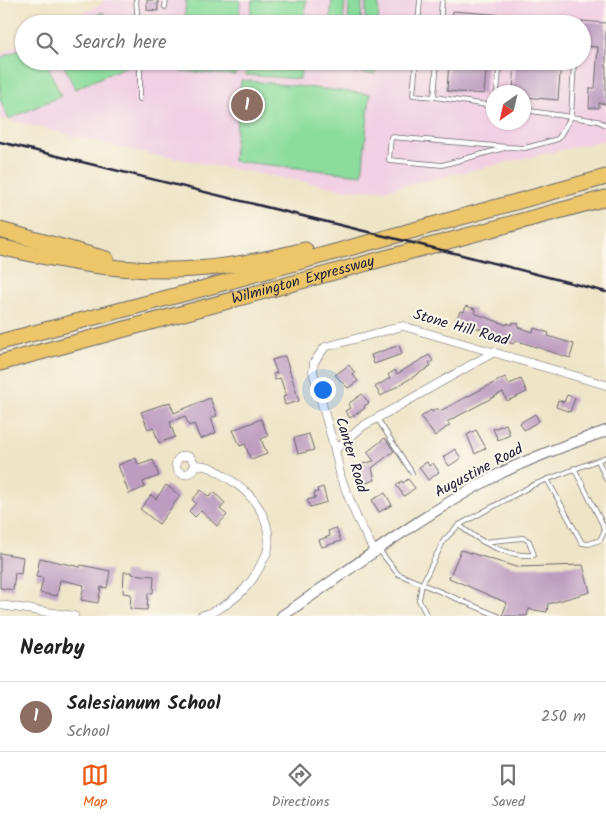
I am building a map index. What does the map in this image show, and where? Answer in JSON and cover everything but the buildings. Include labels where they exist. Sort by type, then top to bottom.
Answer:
[{"type":"highway","points":[[0,247],[68,262],[113,268],[199,269],[256,261],[318,247],[606,170]]},
{"type":"highway","name":"Wilmington Expressway","points":[[0,342],[201,289],[606,177]]},
{"type":"highway","name":"Wilmington Expressway","points":[[0,363],[606,198]]},
{"type":"highway","points":[[0,230],[123,262],[199,269]]},
{"type":"street","name":"Stone Hill Road","points":[[314,362],[325,347],[403,326],[606,385]]},
{"type":"street","points":[[335,450],[363,426],[494,352]]},
{"type":"street","name":"Canter Road","points":[[314,362],[313,372],[341,478],[358,518],[377,551]]},
{"type":"street","name":"Augustine Road","points":[[282,616],[423,519],[503,473],[564,445],[606,431]]},
{"type":"street","points":[[194,465],[208,465],[244,488],[254,498],[263,515],[268,532],[268,549],[257,574],[234,598],[213,612],[200,616]]},
{"type":"street","points":[[0,605],[74,616]]},
{"type":"lane","points":[[136,0],[137,15]]},
{"type":"lane","points":[[165,7],[166,0]]},
{"type":"lane","points":[[419,15],[420,0]]},
{"type":"lane","points":[[441,15],[442,0]]},
{"type":"lane","points":[[140,70],[140,99]]},
{"type":"lane","points":[[415,70],[413,95],[486,105]]},
{"type":"lane","points":[[434,97],[436,70]]},
{"type":"lane","points":[[498,85],[499,70]]},
{"type":"lane","points":[[508,147],[442,165],[389,160],[391,137],[525,148],[558,139],[571,117],[574,70]]},
{"type":"lane","points":[[531,111],[598,121],[606,125]]},
{"type":"lane","points":[[377,418],[412,474]]},
{"type":"lane","points":[[427,616],[419,600],[422,584],[444,540],[459,525],[547,479],[606,457]]},
{"type":"lane","points":[[598,460],[606,479]]},
{"type":"lane","points":[[547,479],[582,543],[589,544],[600,540],[604,532],[603,525],[574,468]]},
{"type":"lane","points":[[459,525],[476,539],[483,542],[521,556],[534,555],[529,541],[524,538],[483,542]]},
{"type":"lane","points":[[377,551],[398,574],[498,616]]},
{"type":"shaded area","points":[[104,0],[606,0],[606,140],[385,190],[349,190],[139,152],[0,118],[0,54],[15,46],[15,70],[591,70],[591,15],[79,15],[103,3]]},
{"type":"green space","points":[[186,0],[240,0],[239,15],[185,15]]},
{"type":"green space","points":[[252,0],[306,0],[305,15],[251,15]]},
{"type":"green space","points":[[332,0],[345,1],[344,15],[331,15]]},
{"type":"green space","points":[[349,1],[362,2],[361,15],[348,15]]},
{"type":"green space","points":[[366,2],[379,3],[378,15],[365,15]]},
{"type":"green space","points":[[15,52],[15,70],[50,70],[61,96],[9,119],[0,100],[0,58]]},
{"type":"green space","points":[[66,70],[118,70],[75,89]]},
{"type":"green space","points":[[181,70],[235,70],[235,75]]},
{"type":"green space","points":[[246,70],[301,70],[300,79],[246,75]]},
{"type":"green space","points":[[327,70],[340,70],[340,72]]},
{"type":"green space","points":[[345,70],[358,70],[358,73],[345,72]]},
{"type":"green space","points":[[362,70],[375,70],[375,74],[362,73]]},
{"type":"green space","points":[[241,80],[370,94],[362,175],[233,161]]},
{"type":"railway","points":[[0,142],[606,292]]},
{"type":"place","name":"Salesianum School","points":[[247,105]]}]
